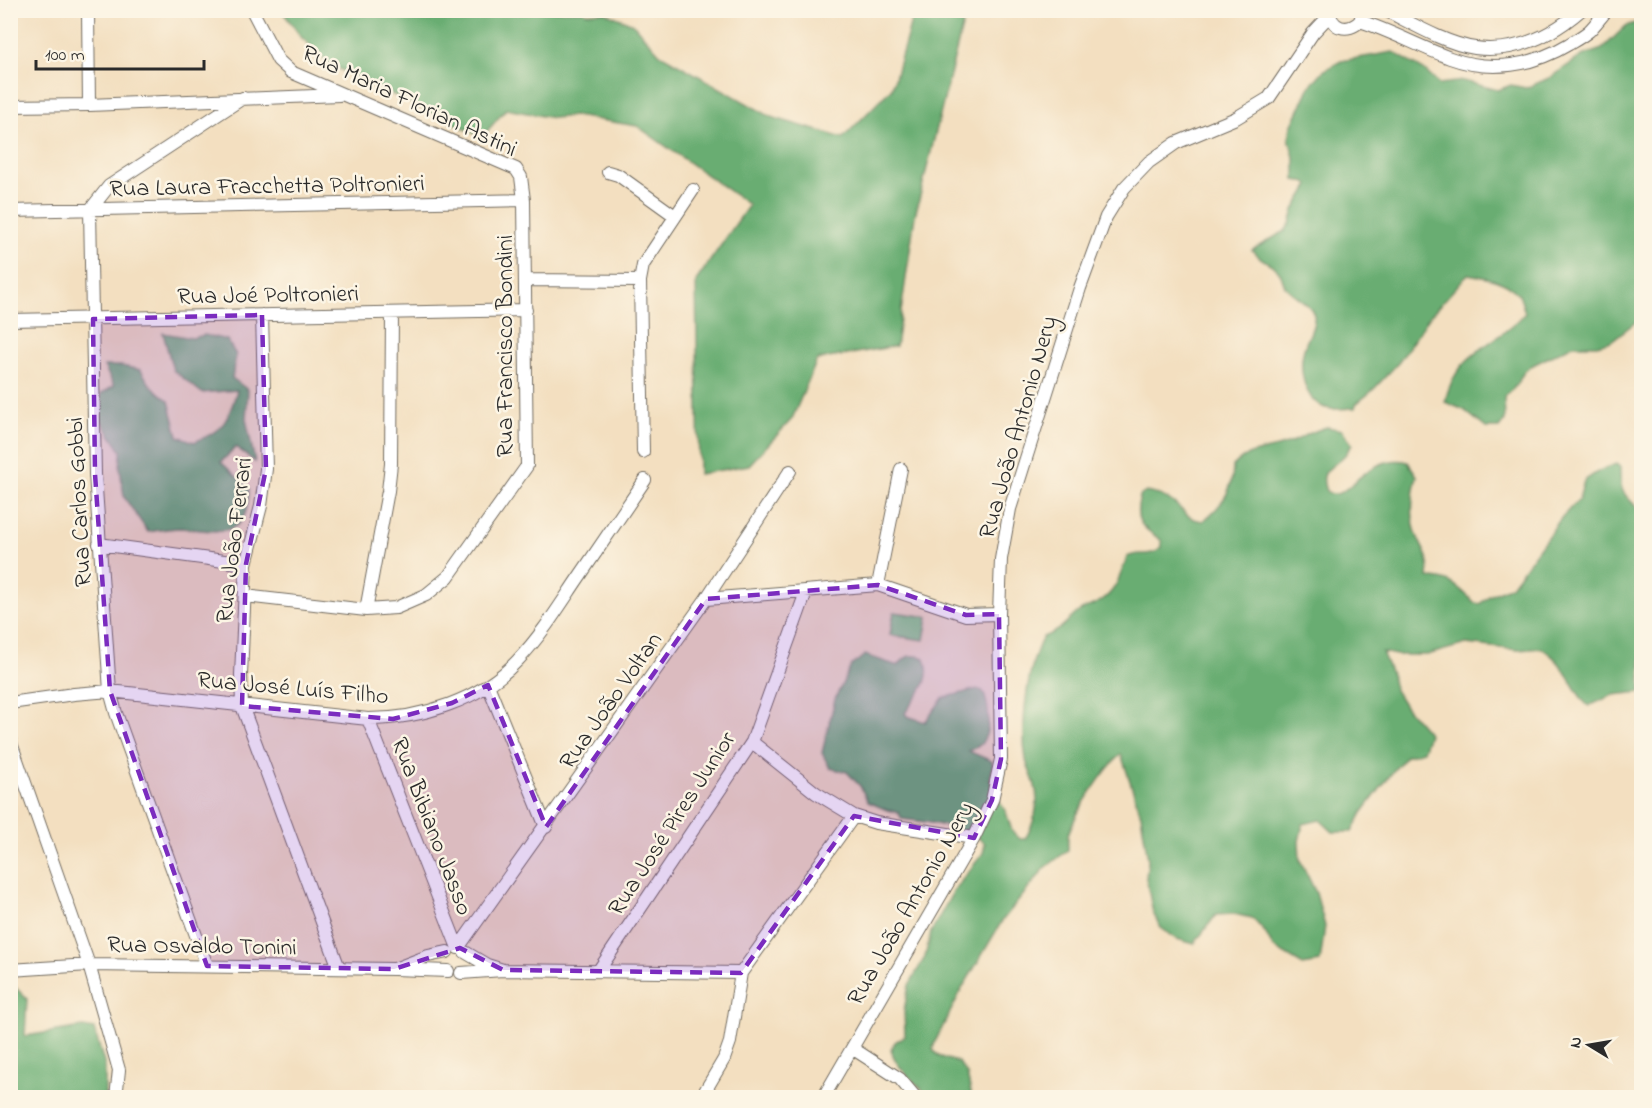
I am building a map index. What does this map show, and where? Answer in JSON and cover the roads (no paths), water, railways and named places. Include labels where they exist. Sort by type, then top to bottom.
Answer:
[{"type":"street","points":[[88,10],[89,105]]},
{"type":"street","name":"Rua Maria Florian Astini","points":[[252,10],[278,60],[291,72],[516,170],[521,177],[524,200]]},
{"type":"street","points":[[1385,10],[1445,38],[1473,48],[1504,48],[1536,40],[1562,26],[1581,10]]},
{"type":"street","points":[[1329,13],[1333,23],[1341,28],[1355,26],[1362,16],[1450,58],[1475,66],[1500,67],[1530,62],[1559,50],[1588,32],[1607,10]]},
{"type":"street","name":"Rua João Antonio Nery","points":[[823,1098],[974,838],[992,800],[1001,759],[999,614],[1001,559],[1010,509],[1106,217],[1124,188],[1149,162],[1176,143],[1236,118],[1269,98],[1329,13]]},
{"type":"street","points":[[10,106],[345,95]]},
{"type":"street","points":[[90,210],[109,186],[243,98]]},
{"type":"street","points":[[608,172],[618,175],[675,216]]},
{"type":"street","points":[[643,452],[640,281],[644,266],[693,190]]},
{"type":"street","name":"Rua Laura Fracchetta Poltronieri","points":[[10,211],[524,200]]},
{"type":"street","name":"Rua Francisco Bondini","points":[[245,596],[366,610],[396,608],[426,595],[448,577],[527,466],[524,200]]},
{"type":"street","name":"Rua Carlos Gobbi","points":[[90,210],[95,474],[110,691],[207,966]]},
{"type":"street","points":[[525,280],[640,281]]},
{"type":"street","name":"Rua Joé Poltronieri","points":[[10,320],[526,310]]},
{"type":"street","points":[[366,610],[391,464],[392,313]]},
{"type":"street","name":"Rua João Ferrari","points":[[262,315],[266,469],[261,506],[246,564],[241,675],[242,706],[339,968]]},
{"type":"street","points":[[878,585],[901,469]]},
{"type":"street","name":"Rua João Voltan","points":[[457,951],[706,599],[790,471]]},
{"type":"street","name":"Rua José Luís Filho","points":[[10,703],[110,691],[368,719],[393,719],[452,703],[488,685],[516,662],[539,636],[645,480]]},
{"type":"street","points":[[99,544],[246,564]]},
{"type":"street","points":[[706,599],[878,585],[966,615],[999,614]]},
{"type":"street","name":"Rua José Pires Junior","points":[[599,970],[752,742],[806,592]]},
{"type":"street","points":[[488,685],[546,827]]},
{"type":"street","name":"Rua Bibiano Jasso","points":[[368,719],[457,951]]},
{"type":"street","points":[[10,740],[89,965],[119,1070],[116,1098]]},
{"type":"street","points":[[752,742],[816,793],[854,816],[876,823],[974,838]]},
{"type":"street","points":[[701,1098],[724,1059],[730,1042],[741,973],[854,816]]},
{"type":"street","points":[[457,951],[469,964],[454,972],[444,964],[457,951]]},
{"type":"street","name":"Rua Osvaldo Tonini","points":[[394,969],[428,956],[457,951],[503,970]]},
{"type":"street","name":"Rua Osvaldo Tonini","points":[[10,970],[89,965],[394,969],[454,972],[599,970],[741,973]]},
{"type":"street","points":[[852,1048],[900,1079],[916,1098]]}]
